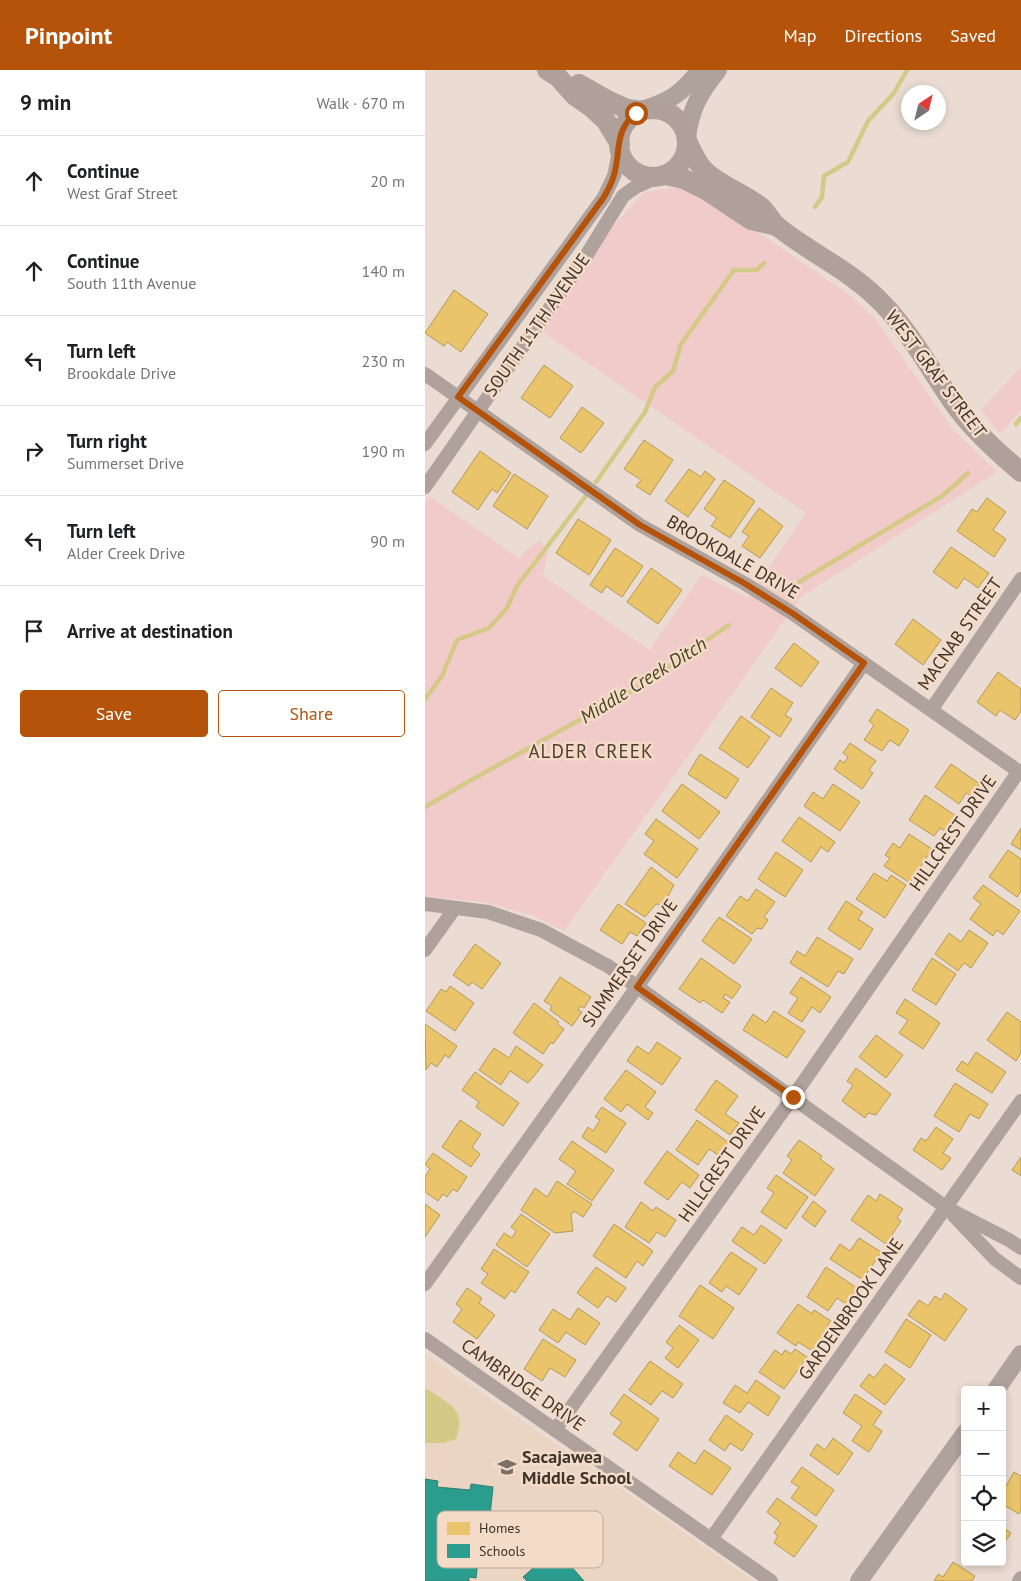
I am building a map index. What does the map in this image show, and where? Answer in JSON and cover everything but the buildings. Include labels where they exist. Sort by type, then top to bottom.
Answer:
[{"type":"main road","name":"WEST GRAF STREET","points":[[552,74],[582,85],[627,109],[657,109],[677,118],[684,127],[696,159],[704,170],[763,208],[777,226],[851,276],[882,302],[905,330],[956,407],[975,431],[1021,472]]},
{"type":"main road","name":"WEST GRAF STREET","points":[[552,74],[606,121],[620,145],[623,158],[634,170],[649,176],[662,175],[683,180],[706,190],[751,220],[777,226]]},
{"type":"main road","points":[[620,145],[623,128],[628,120],[643,110]]},
{"type":"main road","points":[[662,175],[678,166],[684,158],[687,139]]},
{"type":"street","points":[[643,110],[667,102],[682,91],[700,70]]},
{"type":"street","points":[[687,139],[689,120],[702,90],[718,70]]},
{"type":"street","name":"SOUTH 11TH AVENUE","points":[[425,444],[604,197],[614,176],[620,145]]},
{"type":"street","name":"SOUTH 11TH AVENUE","points":[[425,487],[586,256],[623,196],[634,188],[662,175]]},
{"type":"street","name":"BROOKDALE DRIVE","points":[[425,374],[640,525],[752,588],[792,613],[1020,772]]},
{"type":"street","name":"MACNAB STREET","points":[[931,710],[1021,579]]},
{"type":"street","name":"SUMMERSET DRIVE","points":[[425,1284],[637,987],[864,663]]},
{"type":"street","name":"HILLCREST DRIVE","points":[[555,1430],[793,1097],[1020,772]]},
{"type":"street","points":[[425,904],[488,912],[541,930],[607,966],[947,1208],[1021,1248]]},
{"type":"street","points":[[425,950],[455,908]]},
{"type":"street","name":"GARDENBROOK LANE","points":[[711,1539],[1021,1102]]},
{"type":"street","points":[[947,1208],[995,1260],[1021,1278]]},
{"type":"street","name":"CAMBRIDGE DRIVE","points":[[425,1339],[771,1581]]},
{"type":"street","points":[[999,1386],[1021,1354]]},
{"type":"street","points":[[859,1581],[961,1439]]},
{"type":"shaded area","points":[[680,187],[705,195],[852,297],[876,320],[952,428],[997,472],[801,597],[564,931],[534,916],[483,902],[425,897],[425,503],[429,496],[520,559],[527,549],[540,540],[548,552],[542,575],[649,650],[702,575],[748,598],[806,513],[541,331],[612,227],[645,192]]},
{"type":"shaded area","points":[[1021,367],[1021,410],[1000,434],[981,410]]},
{"type":"shaded area","name":"Sacajawea Middle School","points":[[425,1354],[754,1581],[425,1581]]},
{"type":"shaded area","points":[[425,1389],[434,1393],[456,1411],[459,1426],[456,1439],[443,1443],[425,1443]]},
{"type":"waterway","points":[[815,207],[822,197],[824,176],[848,162],[868,121],[894,93],[907,70]]},
{"type":"waterway","points":[[596,482],[645,412],[655,387],[673,371],[681,344],[734,270],[757,270],[764,263]]},
{"type":"waterway","name":"Middle Creek Ditch","points":[[1016,424],[1021,418]]},
{"type":"waterway","name":"Middle Creek Ditch","points":[[799,582],[942,496],[968,473]]},
{"type":"waterway","points":[[425,699],[442,676],[457,640],[489,628],[507,608],[517,586],[585,497]]},
{"type":"waterway","name":"Middle Creek Ditch","points":[[425,807],[639,687],[729,625]]},
{"type":"place","name":"Sacajawea Middle School","points":[[507,1467]]},
{"type":"district","name":"ALDER CREEK","points":[[591,751]]},
{"type":"route","points":[[636,113],[623,128],[614,176],[604,197],[458,397],[640,525],[744,583],[792,613],[864,663],[637,987],[793,1097]]}]
